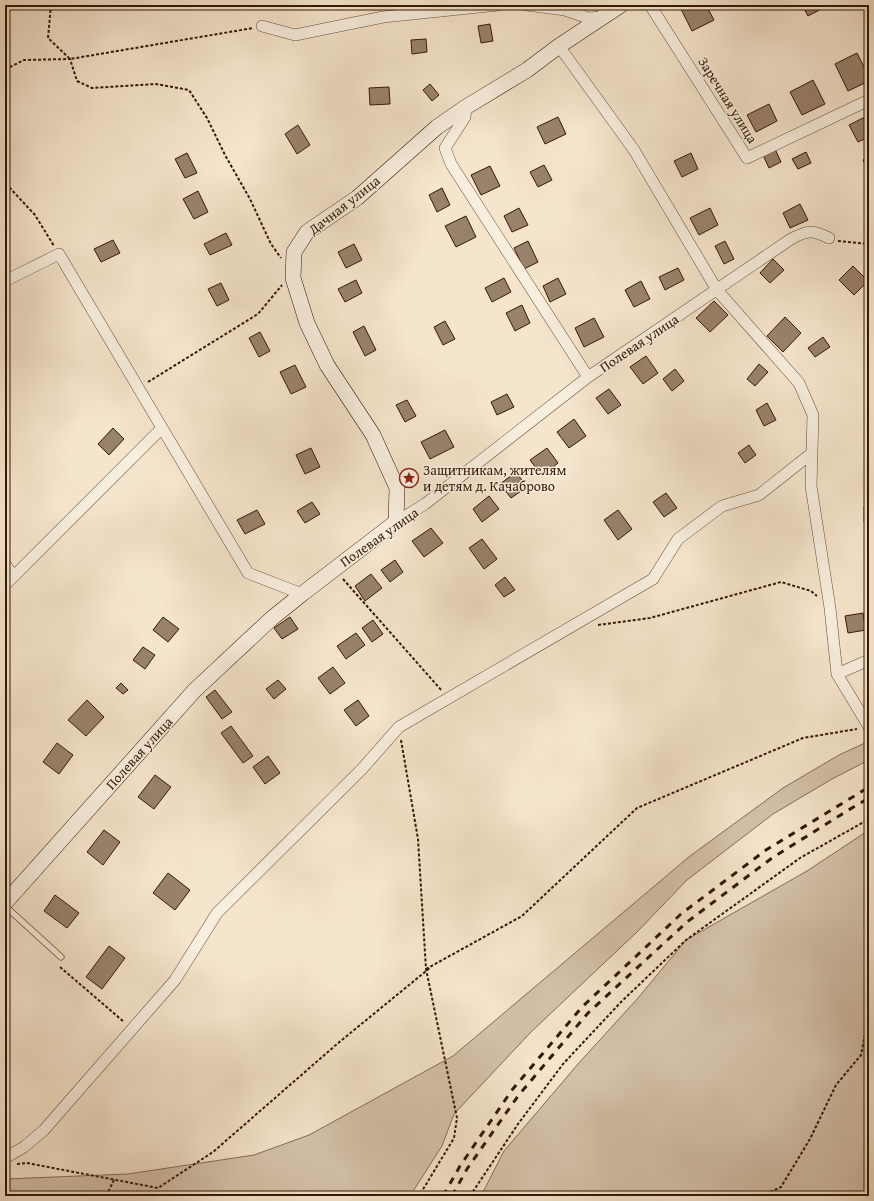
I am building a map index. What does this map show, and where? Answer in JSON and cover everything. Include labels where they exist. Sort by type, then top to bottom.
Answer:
[{"type":"street","points":[[262,26],[295,35],[383,17],[498,5]]},
{"type":"street","points":[[527,5],[565,10],[588,18],[601,11]]},
{"type":"street","name":"Дачная улица","points":[[396,522],[397,488],[373,435],[327,365],[307,323],[293,278],[294,252],[307,232],[357,198],[437,127],[466,107],[527,70],[601,11],[621,5]]},
{"type":"street","name":"Заречная улица","points":[[650,5],[747,158],[869,100]]},
{"type":"street","points":[[559,46],[634,150],[718,290],[798,383],[813,415],[810,486],[830,608],[837,674],[865,728]]},
{"type":"street","points":[[466,107],[465,116],[445,148],[451,164],[588,377]]},
{"type":"street","name":"Полевая улица","points":[[5,903],[194,691],[271,619],[396,522],[425,504],[588,377],[791,239],[804,232],[817,232],[829,238]]},
{"type":"street","points":[[5,281],[58,254],[248,573],[302,594]]},
{"type":"street","points":[[9,581],[162,428]]},
{"type":"street","points":[[9,1161],[44,1130],[175,980],[218,913],[362,769],[399,727],[653,579],[678,539],[722,506],[760,495],[812,453]]},
{"type":"street","points":[[869,509],[869,519]]},
{"type":"street","points":[[5,564],[9,581]]},
{"type":"street","points":[[837,674],[869,660]]},
{"type":"lane","points":[[5,906],[61,957]]},
{"type":"path","points":[[52,5],[48,38],[70,59],[77,81],[92,88],[156,84],[189,90],[207,118],[224,155],[250,199],[271,244],[293,272],[258,314],[138,388]]},
{"type":"path","points":[[5,76],[10,67],[24,60],[70,59],[262,26]]},
{"type":"path","points":[[5,185],[9,187],[35,215],[58,254]]},
{"type":"path","points":[[829,238],[841,243],[869,244]]},
{"type":"path","points":[[335,569],[449,699]]},
{"type":"path","points":[[594,625],[650,618],[781,582],[811,591],[830,608]]},
{"type":"path","points":[[399,727],[418,839],[426,970],[456,1118],[454,1138],[419,1196]]},
{"type":"path","points":[[9,1161],[27,1163],[158,1188],[213,1152],[337,1044],[426,970],[522,916],[636,808],[803,738],[865,728]]},
{"type":"path","points":[[470,1196],[518,1124],[563,1064],[621,1002],[686,940],[800,858],[869,819]]},
{"type":"path","points":[[60,967],[132,1029]]},
{"type":"path","points":[[761,1196],[781,1187],[810,1139],[836,1085],[861,1055],[868,1019],[867,975],[869,968]]},
{"type":"path","points":[[106,1196],[114,1180]]},
{"type":"shaded area","points":[[865,743],[869,744],[869,760],[832,779],[773,814],[687,880],[637,932],[531,1032],[454,1114],[442,1146],[410,1196],[5,1196],[5,1179],[128,1174],[254,1155],[309,1135],[453,1056],[690,856],[783,788],[839,755]]},
{"type":"shaded area","points":[[869,830],[869,1196],[481,1196],[504,1151],[578,1064],[638,998],[686,940],[807,871]]},
{"type":"building","points":[[683,5],[706,5],[714,20],[692,31],[680,7]]},
{"type":"building","points":[[802,5],[827,5],[827,6],[808,16]]},
{"type":"building","points":[[490,24],[493,41],[481,43],[478,26]]},
{"type":"building","points":[[426,39],[427,52],[412,54],[411,40]]},
{"type":"building","points":[[857,53],[869,77],[869,81],[848,91],[835,64]]},
{"type":"building","points":[[813,80],[825,104],[802,115],[790,92]]},
{"type":"building","points":[[430,84],[439,95],[432,101],[423,90]]},
{"type":"building","points":[[389,87],[390,104],[370,105],[369,88]]},
{"type":"building","points":[[769,104],[777,121],[756,132],[747,115]]},
{"type":"building","points":[[869,115],[869,137],[858,142],[849,125]]},
{"type":"building","points":[[558,117],[566,134],[545,144],[537,127]]},
{"type":"building","points":[[298,125],[310,145],[297,154],[285,134]]},
{"type":"building","points":[[775,149],[781,162],[769,168],[763,155]]},
{"type":"building","points":[[806,152],[811,163],[798,169],[792,159]]},
{"type":"building","points":[[187,153],[197,173],[185,178],[175,159]]},
{"type":"building","points":[[691,153],[698,169],[682,177],[674,161]]},
{"type":"building","points":[[869,157],[869,172],[863,160]]},
{"type":"building","points":[[544,165],[552,180],[538,187],[530,172]]},
{"type":"building","points":[[490,166],[500,186],[481,195],[471,175]]},
{"type":"building","points":[[442,188],[450,205],[437,212],[429,195]]},
{"type":"building","points":[[198,191],[208,212],[194,219],[183,199]]},
{"type":"building","points":[[800,204],[808,220],[790,228],[783,213]]},
{"type":"building","points":[[519,208],[528,225],[512,232],[504,216]]},
{"type":"building","points":[[710,208],[718,225],[699,235],[690,218]]},
{"type":"building","points":[[466,216],[476,237],[456,247],[445,226]]},
{"type":"building","points":[[226,233],[232,245],[210,255],[204,244]]},
{"type":"building","points":[[113,240],[120,253],[101,262],[94,249]]},
{"type":"building","points":[[528,241],[538,262],[524,269],[514,248]]},
{"type":"building","points":[[725,241],[734,259],[724,264],[715,246]]},
{"type":"building","points":[[354,244],[362,260],[346,268],[338,252]]},
{"type":"building","points":[[773,259],[784,270],[770,283],[760,273]]},
{"type":"building","points":[[853,266],[868,281],[854,295],[839,280]]},
{"type":"building","points":[[678,268],[684,280],[665,290],[659,277]]},
{"type":"building","points":[[504,278],[511,292],[492,302],[485,288]]},
{"type":"building","points":[[558,278],[566,294],[550,302],[543,286]]},
{"type":"building","points":[[356,280],[362,293],[345,302],[338,289]]},
{"type":"building","points":[[641,281],[650,299],[634,307],[625,290]]},
{"type":"building","points":[[221,283],[229,300],[217,306],[208,289]]},
{"type":"building","points":[[714,301],[728,315],[710,332],[696,318]]},
{"type":"building","points":[[522,305],[530,323],[515,331],[506,313]]},
{"type":"building","points":[[785,317],[801,333],[783,352],[767,336]]},
{"type":"building","points":[[594,318],[604,337],[584,347],[575,328]]},
{"type":"building","points":[[445,321],[455,339],[443,345],[434,327]]},
{"type":"building","points":[[364,326],[376,350],[365,356],[353,332]]},
{"type":"building","points":[[260,332],[270,351],[259,357],[249,338]]},
{"type":"building","points":[[823,337],[830,347],[815,357],[808,348]]},
{"type":"building","points":[[646,356],[658,373],[643,384],[630,367]]},
{"type":"building","points":[[759,364],[768,372],[755,386],[747,379]]},
{"type":"building","points":[[295,365],[306,387],[291,394],[280,372]]},
{"type":"building","points":[[675,369],[684,381],[672,391],[663,379]]},
{"type":"building","points":[[609,389],[621,405],[608,414],[596,398]]},
{"type":"building","points":[[507,394],[514,407],[497,415],[491,402]]},
{"type":"building","points":[[407,400],[416,416],[405,422],[396,405]]},
{"type":"building","points":[[767,403],[776,420],[764,426],[756,410]]},
{"type":"building","points":[[574,419],[586,436],[569,448],[557,432]]},
{"type":"building","points":[[113,428],[124,439],[109,455],[98,444]]},
{"type":"building","points":[[445,430],[454,447],[430,459],[421,442]]},
{"type":"building","points":[[749,445],[756,455],[745,463],[738,453]]},
{"type":"building","points":[[311,448],[320,467],[305,474],[296,455]]},
{"type":"building","points":[[547,448],[558,463],[542,476],[530,460]]},
{"type":"building","points":[[516,472],[527,487],[511,498],[500,484]]},
{"type":"building","points":[[666,493],[677,508],[664,517],[653,502]]},
{"type":"building","points":[[489,496],[499,509],[482,522],[473,509]]},
{"type":"building","points":[[312,502],[320,514],[305,523],[297,511]]},
{"type":"building","points":[[257,510],[265,524],[245,534],[237,520]]},
{"type":"building","points":[[618,510],[632,529],[618,540],[604,520]]},
{"type":"building","points":[[431,528],[443,543],[424,557],[412,541]]},
{"type":"building","points":[[482,539],[497,559],[484,569],[469,548]]},
{"type":"building","points":[[395,560],[403,572],[390,582],[381,570]]},
{"type":"building","points":[[371,574],[382,588],[365,601],[355,586]]},
{"type":"building","points":[[505,577],[515,590],[504,597],[495,585]]},
{"type":"building","points":[[863,613],[866,630],[848,633],[845,616]]},
{"type":"building","points":[[163,617],[179,629],[168,642],[153,630]]},
{"type":"building","points":[[290,617],[298,629],[282,639],[274,628]]},
{"type":"building","points":[[373,620],[383,634],[372,642],[362,628]]},
{"type":"building","points":[[356,633],[365,645],[346,659],[337,646]]},
{"type":"building","points":[[143,647],[155,655],[145,669],[133,660]]},
{"type":"building","points":[[333,667],[345,683],[330,694],[318,678]]},
{"type":"building","points":[[278,680],[286,689],[274,699],[266,689]]},
{"type":"building","points":[[121,683],[128,690],[123,694],[116,688]]},
{"type":"building","points":[[215,690],[232,712],[222,719],[206,697]]},
{"type":"building","points":[[87,700],[104,717],[86,736],[68,720]]},
{"type":"building","points":[[358,700],[369,716],[356,726],[344,710]]},
{"type":"building","points":[[231,726],[253,756],[243,763],[221,733]]},
{"type":"building","points":[[57,743],[73,755],[59,774],[43,762]]},
{"type":"building","points":[[268,756],[280,773],[265,784],[253,767]]},
{"type":"building","points":[[155,775],[171,787],[154,809],[138,797]]},
{"type":"building","points":[[104,830],[120,842],[103,865],[87,852]]},
{"type":"building","points":[[168,873],[190,890],[175,910],[153,893]]},
{"type":"building","points":[[55,895],[79,913],[67,928],[44,911]]},
{"type":"building","points":[[109,946],[125,958],[102,989],[86,977]]},
{"type":"railway","points":[[443,1196],[460,1166],[512,1090],[582,1007],[681,914],[766,850],[869,787]]},
{"type":"railway","points":[[452,1196],[467,1169],[518,1096],[588,1013],[687,922],[772,858],[869,798]]},
{"type":"place","name":"Защитникам, жителям и детям д. Качаброво","points":[[409,478]]}]
